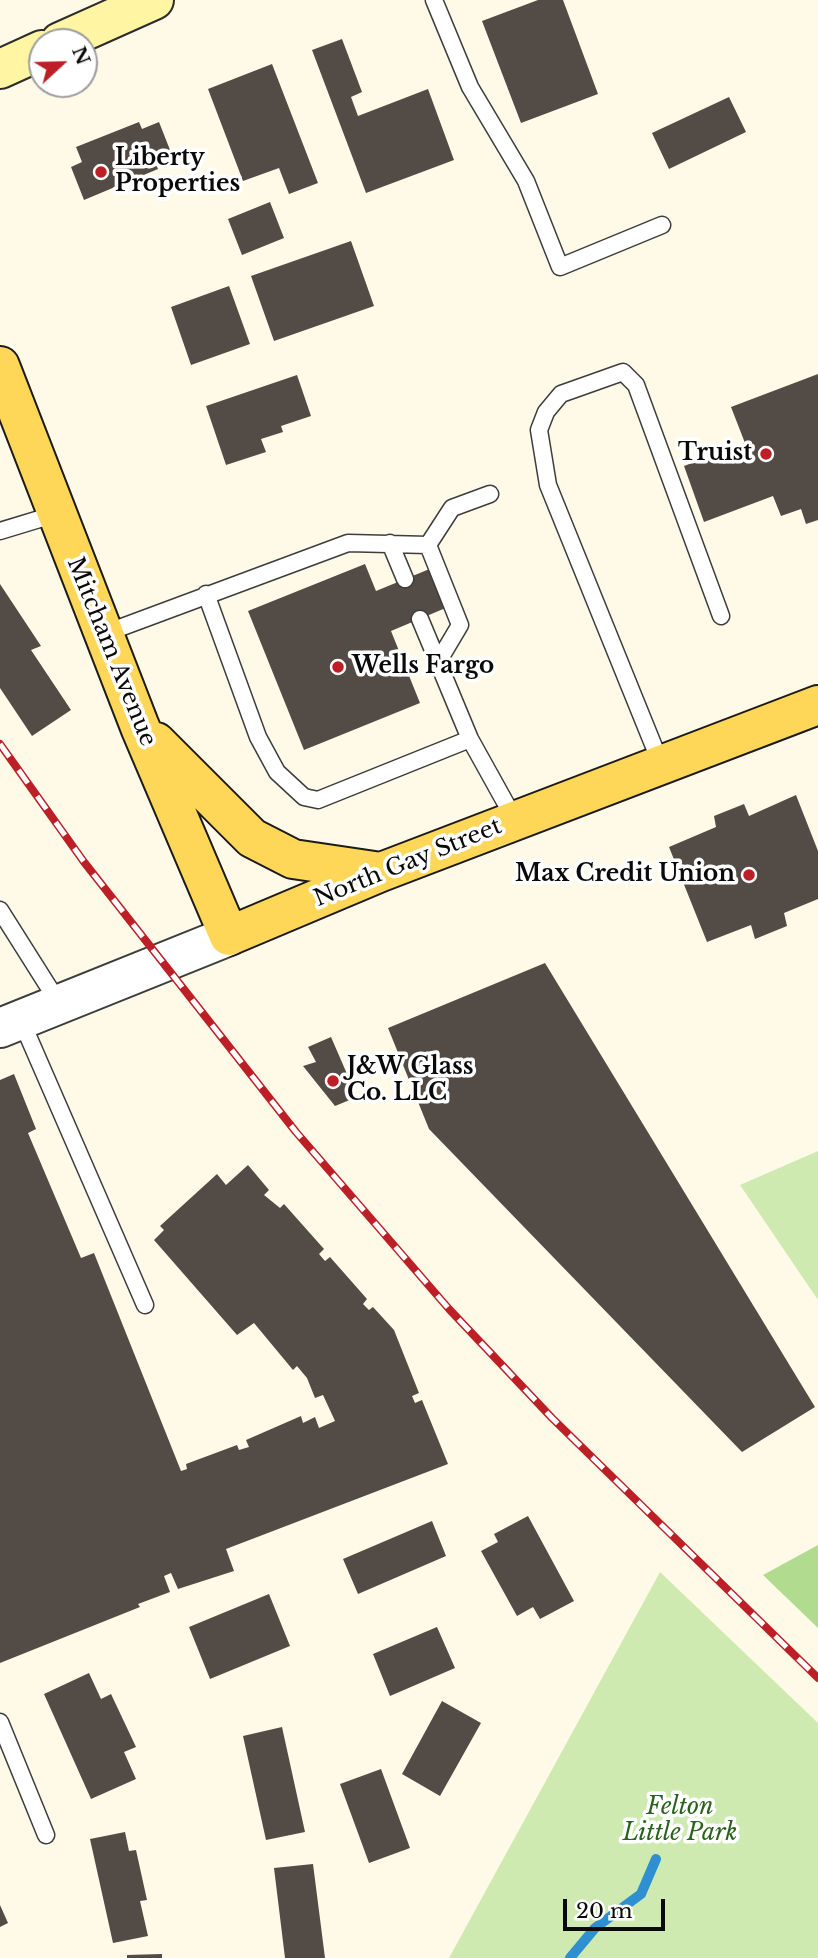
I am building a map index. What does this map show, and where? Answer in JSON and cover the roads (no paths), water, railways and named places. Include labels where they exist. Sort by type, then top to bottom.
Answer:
[{"type":"main road","points":[[91,28],[154,0]]},
{"type":"main road","points":[[0,69],[28,56]]},
{"type":"main road","name":"Mitcham Avenue","points":[[0,366],[56,514],[106,633],[140,727],[229,936]]},
{"type":"main road","name":"North Gay Street","points":[[229,936],[381,872],[818,705]]},
{"type":"main road","points":[[140,727],[252,838],[293,859],[381,872]]},
{"type":"street","name":"North Gay Street","points":[[10,1024],[229,936]]},
{"type":"lane","points":[[434,0],[471,87],[526,181],[560,267],[662,225]]},
{"type":"lane","points":[[661,764],[548,485],[539,430],[546,412],[561,394],[622,372],[636,385],[721,616]]},
{"type":"lane","points":[[428,545],[452,508],[491,494]]},
{"type":"lane","points":[[0,531],[56,514]]},
{"type":"lane","points":[[106,633],[348,543],[428,545]]},
{"type":"lane","points":[[390,543],[405,579]]},
{"type":"lane","points":[[428,545],[460,625],[438,662]]},
{"type":"lane","points":[[206,594],[258,737],[277,772],[304,797],[318,800],[470,738]]},
{"type":"lane","points":[[420,619],[470,738],[515,820]]},
{"type":"lane","points":[[0,910],[60,1005]]},
{"type":"lane","points":[[10,1024],[145,1305]]},
{"type":"lane","points":[[0,1722],[46,1835]]},
{"type":"waterway","points":[[570,1958],[595,1928],[641,1894],[656,1859]]},
{"type":"railway","points":[[0,744],[84,862],[296,1132],[449,1309],[552,1418],[818,1678]]},
{"type":"place","name":"Liberty Properties","points":[[101,172]]},
{"type":"place","name":"Truist","points":[[766,454]]},
{"type":"place","name":"Wells Fargo","points":[[338,667]]},
{"type":"place","name":"Max Credit Union","points":[[749,875]]},
{"type":"place","name":"J&W Glass Co. LLC","points":[[333,1081]]},
{"type":"park label","name":"Felton Little Park","points":[[680,1821]]}]
